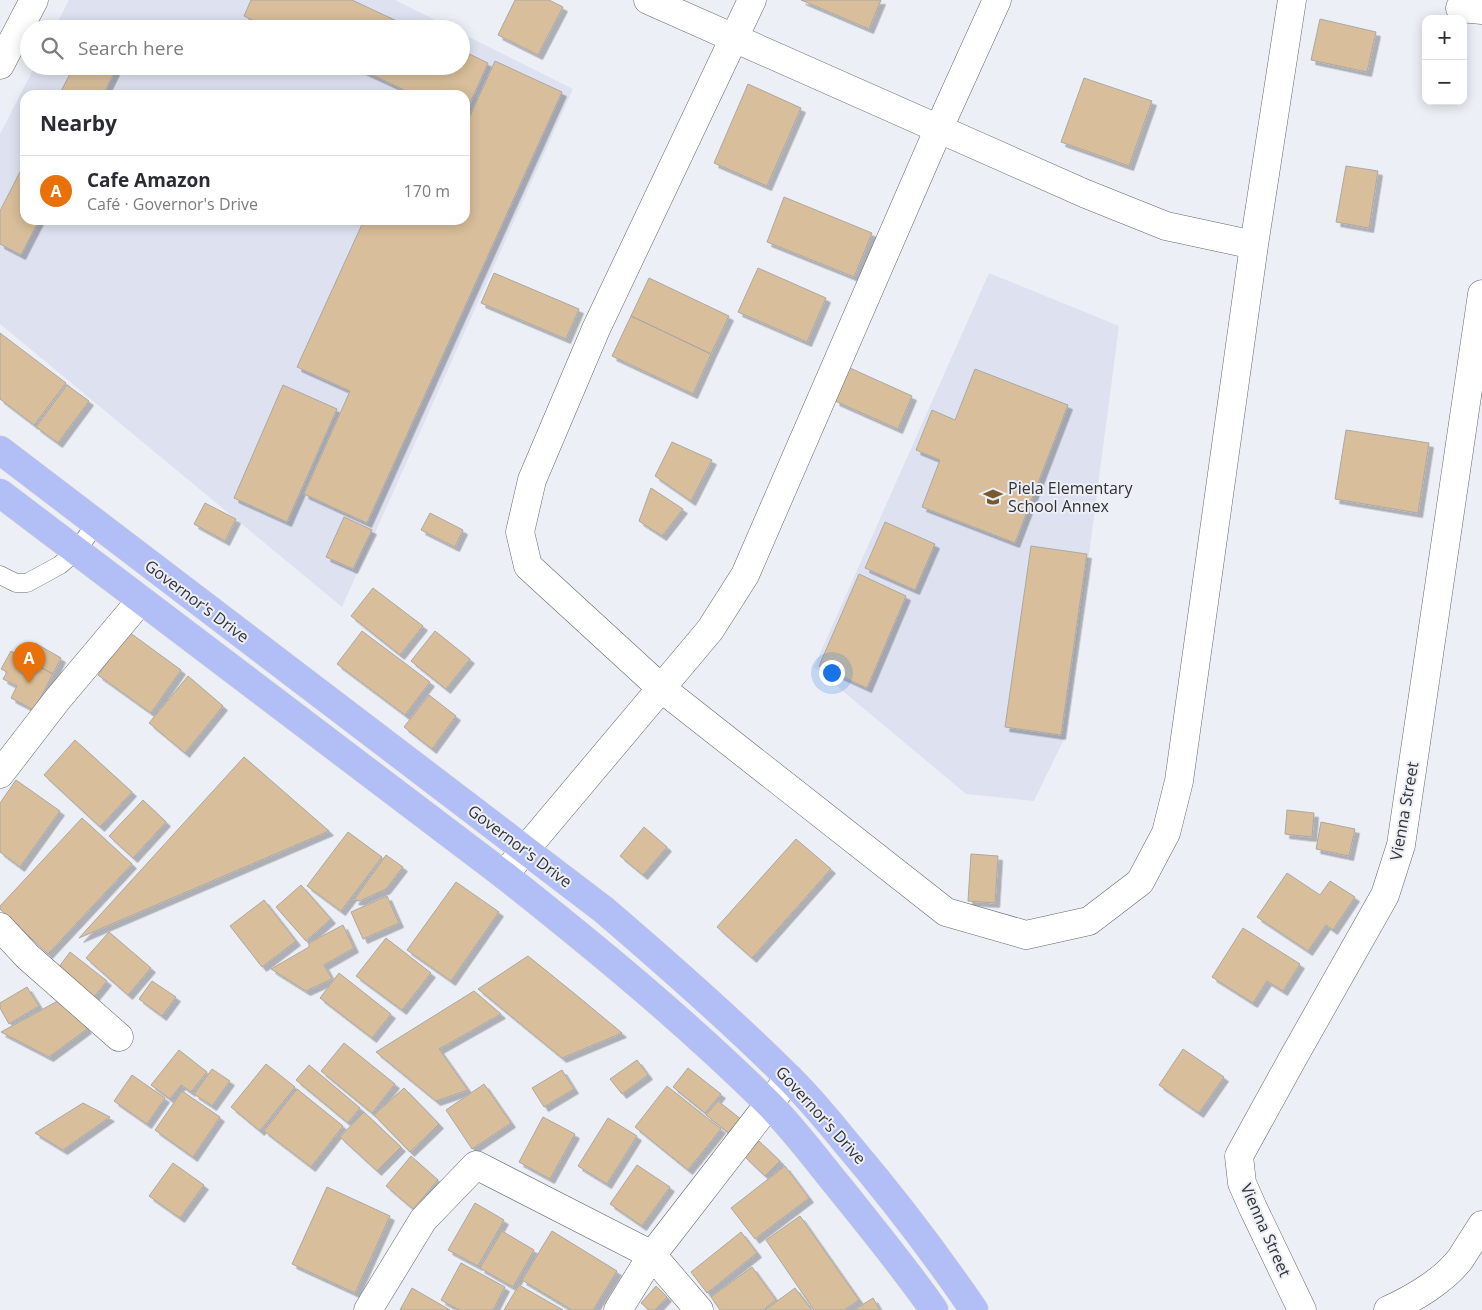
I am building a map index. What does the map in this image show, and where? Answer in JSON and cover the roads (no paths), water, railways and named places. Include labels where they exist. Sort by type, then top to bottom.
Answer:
[{"type":"highway","name":"Governor's Drive","points":[[0,450],[604,910],[695,988],[789,1078],[820,1111],[882,1185],[935,1253],[974,1310]]},
{"type":"highway","name":"Governor's Drive","points":[[0,493],[504,875],[674,1016],[768,1104],[795,1134],[907,1272],[934,1310]]},
{"type":"highway","points":[[254,686],[274,660]]},
{"type":"street","points":[[24,20],[34,0]]},
{"type":"street","points":[[648,0],[1086,194],[1166,226],[1254,244]]},
{"type":"street","points":[[752,0],[596,329],[532,480],[520,532],[528,566],[661,688],[946,912],[1026,935],[1089,921],[1140,882],[1166,833],[1178,781],[1254,244],[1292,0]]},
{"type":"street","points":[[504,875],[710,630],[745,574],[939,128],[997,0]]},
{"type":"street","points":[[0,65],[20,27]]},
{"type":"street","name":"Vienna Street","points":[[1302,1310],[1252,1208],[1242,1183],[1239,1156],[1385,896],[1401,845],[1482,294]]},
{"type":"street","points":[[0,774],[57,700],[142,600]]},
{"type":"street","points":[[0,927],[28,957],[119,1037]]},
{"type":"street","points":[[618,1310],[652,1255],[789,1078]]},
{"type":"street","points":[[368,1310],[423,1220],[476,1164],[652,1255],[698,1310]]},
{"type":"street","points":[[1388,1310],[1407,1302],[1460,1260],[1482,1225]]},
{"type":"lane","points":[[0,575],[16,583],[27,583],[60,565],[76,551],[96,524]]},
{"type":"place","name":"Piela Elementary School Annex","points":[[993,497]]},
{"type":"place","name":"Cafe Amazon","points":[[29,683]]}]
